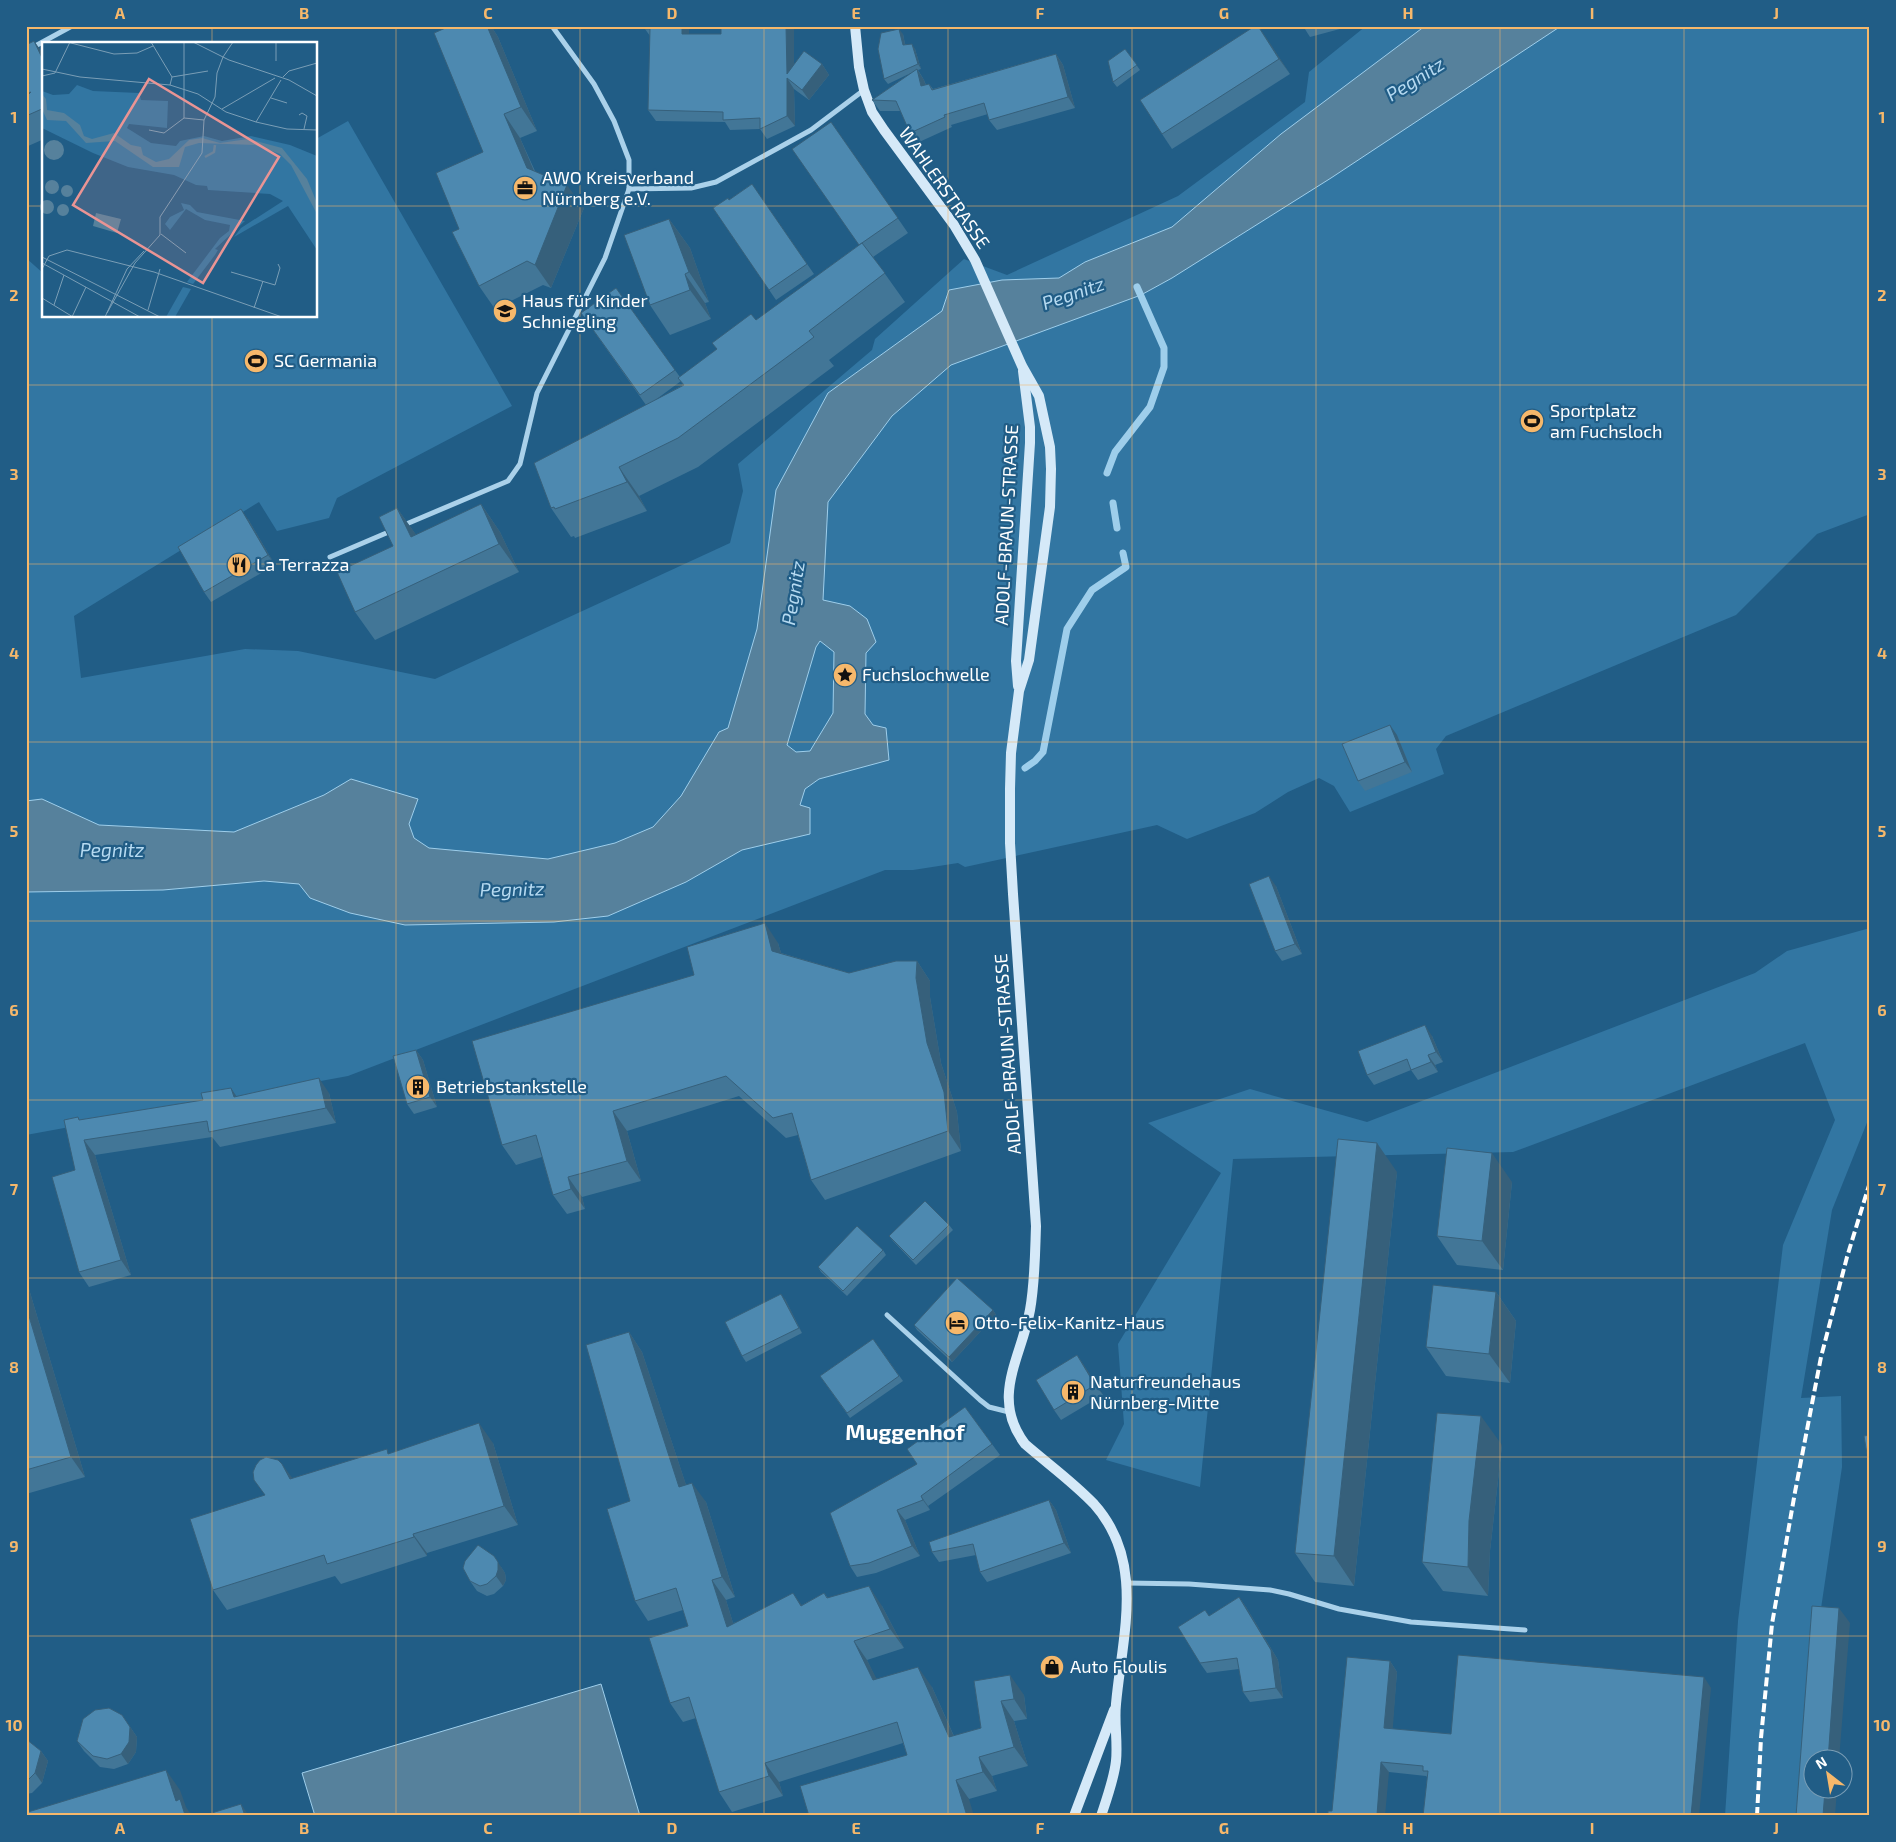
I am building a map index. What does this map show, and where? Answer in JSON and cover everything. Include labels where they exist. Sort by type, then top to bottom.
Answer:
[{"type":"main road","name":"WAHLERSTRASSE","points":[[856,26],[856,49],[864,90],[878,121],[954,225],[968,248],[984,279],[1022,366]]},
{"type":"main road","name":"ADOLF-BRAUN-STRASSE","points":[[1019,691],[1016,661],[1030,443],[1030,428],[1022,366]]},
{"type":"main road","name":"ADOLF-BRAUN-STRASSE","points":[[1022,366],[1039,396],[1044,415],[1050,447],[1051,492],[1029,660],[1019,691],[1011,753],[1010,843],[1036,1226],[1031,1304],[1009,1387],[1009,1412],[1017,1433],[1025,1444],[1094,1504],[1118,1546],[1126,1583],[1127,1616],[1116,1705],[1116,1761],[1101,1816]]},
{"type":"main road","name":"ADOLF-BRAUN-STRASSE","points":[[1074,1816],[1116,1705]]},
{"type":"street","points":[[43,42],[72,26]]},
{"type":"street","points":[[330,557],[508,481],[520,464],[537,393],[605,258],[629,189],[629,160],[614,121],[594,84],[552,26]]},
{"type":"street","points":[[26,51],[42,42]]},
{"type":"street","points":[[629,189],[692,188],[716,182],[811,130],[864,90]]},
{"type":"street","points":[[887,1315],[980,1400],[989,1407],[1009,1412]]},
{"type":"street","points":[[1126,1583],[1189,1584],[1270,1590],[1340,1609],[1411,1622],[1525,1630]]},
{"type":"shaded area","points":[[1366,26],[1870,26],[1870,514],[1817,534],[1736,615],[1446,736],[1436,749],[1444,774],[1350,812],[1334,786],[1319,778],[1288,792],[1255,813],[1187,839],[1157,825],[965,867],[958,863],[913,870],[885,870],[348,1076],[26,1135],[26,258],[42,272],[42,318],[318,318],[318,138],[348,121],[512,406],[337,498],[329,518],[277,531],[259,502],[74,616],[81,678],[245,649],[298,651],[435,679],[730,543],[743,491],[738,464],[872,350],[875,339],[964,259],[1007,275],[1178,196],[1305,102],[1309,72]]},
{"type":"shaded area","points":[[1870,928],[1870,1115],[1832,1210],[1801,1398],[1841,1396],[1842,1467],[1804,1723],[1798,1816],[1725,1816],[1738,1621],[1783,1245],[1835,1120],[1805,1043],[1513,1152],[1233,1159],[1200,1487],[1106,1460],[1124,1424],[1118,1344],[1221,1173],[1148,1123],[1250,1089],[1367,1122],[1755,973],[1787,951]]},
{"type":"water","name":"Pegnitz","points":[[1425,26],[1561,26],[1331,178],[1172,278],[1141,295],[951,365],[892,416],[828,502],[823,600],[850,606],[867,619],[876,642],[866,653],[865,714],[873,725],[886,728],[889,760],[819,779],[805,789],[800,805],[810,808],[810,834],[742,850],[686,882],[608,916],[554,922],[405,925],[350,913],[310,898],[299,884],[264,881],[163,890],[26,892],[26,801],[42,799],[99,825],[234,832],[324,795],[351,779],[418,799],[409,824],[414,838],[429,848],[548,859],[615,843],[653,827],[681,796],[719,732],[728,728],[757,629],[776,490],[828,393],[942,311],[949,290],[1002,280],[1059,278],[1085,262],[1172,227],[1281,134]],"holes":[[[820,641],[834,652],[833,713],[810,751],[796,752],[787,745],[816,647]]]},
{"type":"water","points":[[601,1684],[640,1816],[315,1816],[302,1773]]},
{"type":"building","points":[[450,26],[487,26],[521,107],[504,114],[527,168],[567,185],[535,265],[527,261],[479,286],[452,232],[459,229],[436,173],[483,152],[434,33]]},
{"type":"building","points":[[645,26],[682,26],[682,34],[721,34],[721,26],[786,26],[787,74],[804,51],[822,64],[802,90],[787,78],[787,116],[760,129],[760,118],[723,120],[723,112],[648,110],[650,29],[645,29]]},
{"type":"building","points":[[1255,26],[1258,26],[1279,59],[1162,134],[1140,100]]},
{"type":"building","points":[[899,29],[903,45],[912,44],[918,64],[884,79],[878,49],[881,33]]},
{"type":"building","points":[[34,41],[42,58],[42,109],[26,116],[26,97],[31,92],[26,94],[26,45]]},
{"type":"building","points":[[1125,49],[1137,65],[1113,82],[1108,61]]},
{"type":"building","points":[[1056,54],[1068,97],[989,120],[984,103],[944,115],[945,117],[910,133],[896,101],[872,100],[917,69],[921,86],[929,84],[932,90]]},
{"type":"building","points":[[831,122],[898,218],[859,245],[792,149]]},
{"type":"building","points":[[752,184],[807,264],[769,290],[713,208],[728,198],[729,200]]},
{"type":"building","points":[[669,219],[689,272],[685,274],[690,290],[650,305],[624,235]]},
{"type":"building","points":[[862,243],[885,273],[809,331],[814,337],[678,438],[619,467],[627,482],[555,509],[554,507],[551,508],[534,463],[684,385],[678,378],[717,349],[712,343],[751,314],[756,320]]},
{"type":"building","points":[[616,288],[675,370],[640,395],[581,313]]},
{"type":"building","points":[[481,504],[499,544],[355,612],[337,572],[393,546],[379,517],[397,508],[411,537]]},
{"type":"building","points":[[241,509],[268,555],[204,592],[178,547]]},
{"type":"building","points":[[1390,725],[1405,762],[1358,781],[1342,744]]},
{"type":"building","points":[[1269,876],[1295,944],[1275,951],[1249,884]]},
{"type":"building","points":[[765,923],[772,951],[849,973],[896,961],[917,961],[916,978],[927,1043],[944,1092],[948,1131],[811,1180],[792,1113],[773,1118],[726,1076],[613,1111],[627,1161],[568,1177],[571,1189],[553,1195],[536,1135],[502,1145],[472,1041],[694,975],[687,947]]},
{"type":"building","points":[[1425,1025],[1436,1052],[1428,1055],[1431,1062],[1411,1070],[1407,1059],[1367,1075],[1358,1051]]},
{"type":"building","name":"Betriebstankstelle","points":[[416,1050],[430,1097],[407,1104],[393,1056]]},
{"type":"building","points":[[319,1078],[326,1108],[209,1132],[207,1121],[84,1140],[121,1260],[79,1272],[52,1177],[75,1170],[64,1120],[78,1117],[79,1120],[203,1100],[201,1093],[231,1088],[234,1097]]},
{"type":"building","points":[[1338,1139],[1377,1143],[1334,1556],[1295,1553]]},
{"type":"building","points":[[1447,1148],[1492,1153],[1482,1241],[1437,1236]]},
{"type":"building","points":[[925,1201],[949,1225],[913,1260],[889,1236]]},
{"type":"building","points":[[857,1226],[883,1250],[843,1291],[818,1267]]},
{"type":"building","name":"Otto-Felix-Kanitz-Haus","points":[[957,1278],[993,1310],[949,1357],[914,1325]]},
{"type":"building","points":[[1433,1285],[1496,1292],[1489,1354],[1426,1347]]},
{"type":"building","points":[[781,1294],[799,1328],[742,1356],[725,1322]]},
{"type":"building","points":[[26,1306],[71,1457],[26,1470]]},
{"type":"building","points":[[629,1332],[679,1487],[692,1483],[722,1577],[712,1580],[727,1627],[793,1593],[801,1606],[824,1593],[827,1598],[869,1586],[890,1629],[854,1641],[873,1680],[918,1667],[949,1737],[981,1728],[974,1681],[1010,1675],[1014,1699],[1001,1701],[1014,1747],[979,1757],[983,1772],[956,1780],[967,1816],[809,1816],[800,1786],[907,1755],[897,1722],[765,1763],[769,1776],[719,1792],[689,1697],[670,1703],[649,1638],[688,1626],[676,1588],[635,1601],[607,1509],[630,1501],[586,1345]]},
{"type":"building","points":[[873,1339],[899,1376],[847,1413],[820,1376]]},
{"type":"building","name":"Naturfreundehaus Nürnberg-Mitte","points":[[1077,1355],[1095,1385],[1054,1410],[1036,1380]]},
{"type":"building","points":[[965,1407],[992,1444],[921,1496],[923,1500],[897,1510],[912,1546],[869,1563],[850,1566],[830,1513],[917,1464],[907,1449]]},
{"type":"building","points":[[1437,1413],[1481,1416],[1469,1521],[1468,1567],[1422,1562]]},
{"type":"building","points":[[479,1423],[504,1506],[413,1534],[414,1537],[327,1564],[324,1555],[213,1590],[190,1519],[265,1495],[254,1480],[253,1472],[260,1460],[266,1457],[278,1460],[290,1479],[387,1449],[388,1454]]},
{"type":"building","points":[[1870,1435],[1870,1472],[1864,1436]]},
{"type":"building","points":[[1049,1500],[1064,1543],[980,1572],[973,1544],[932,1552],[929,1542]]},
{"type":"building","points":[[478,1545],[494,1556],[498,1562],[496,1576],[487,1584],[480,1586],[470,1581],[463,1568],[465,1561]]},
{"type":"building","points":[[1239,1597],[1271,1650],[1276,1688],[1243,1692],[1237,1658],[1200,1663],[1178,1627],[1205,1610],[1209,1616]]},
{"type":"building","points":[[1812,1606],[1839,1608],[1829,1750],[1804,1750],[1804,1800],[1824,1800],[1823,1816],[1796,1816]]},
{"type":"building","points":[[1458,1655],[1704,1677],[1691,1816],[1423,1816],[1428,1771],[1423,1771],[1423,1766],[1381,1762],[1377,1815],[1387,1816],[1328,1816],[1328,1811],[1332,1811],[1347,1657],[1390,1661],[1384,1728],[1451,1734]]},
{"type":"building","points":[[109,1708],[122,1715],[130,1727],[129,1742],[121,1754],[107,1759],[93,1756],[77,1741],[83,1719],[95,1710]]},
{"type":"building","points":[[26,1739],[41,1751],[35,1773],[26,1782]]},
{"type":"building","points":[[166,1770],[176,1801],[180,1799],[185,1815],[191,1813],[191,1816],[29,1816],[28,1812]]},
{"type":"building","points":[[241,1804],[245,1816],[202,1816]]},
{"type":"waterway","points":[[1107,473],[1115,452],[1150,407],[1164,367],[1164,348],[1137,287]]},
{"type":"waterway","points":[[1113,503],[1117,528]]},
{"type":"waterway","points":[[1025,768],[1043,752],[1067,629],[1092,590],[1126,567],[1123,553]]},
{"type":"railway","points":[[1757,1816],[1761,1738],[1772,1624],[1795,1492],[1821,1357],[1847,1257],[1870,1182]]},
{"type":"place","name":"AWO Kreisverband Nürnberg e.V.","points":[[525,188]]},
{"type":"place","name":"Haus für Kinder Schniegling","points":[[505,311]]},
{"type":"place","name":"SC Germania","points":[[256,361]]},
{"type":"place","name":"Sportplatz am Fuchsloch","points":[[1532,421]]},
{"type":"place","name":"La Terrazza","points":[[239,565]]},
{"type":"place","name":"Fuchslochwelle","points":[[845,675]]},
{"type":"place","name":"Betriebstankstelle","points":[[418,1087]]},
{"type":"place","name":"Otto-Felix-Kanitz-Haus","points":[[957,1323]]},
{"type":"place","name":"Naturfreundehaus Nürnberg-Mitte","points":[[1073,1392]]},
{"type":"place","name":"Auto Floulis","points":[[1052,1667]]},
{"type":"district","name":"Muggenhof","points":[[905,1432]]}]
